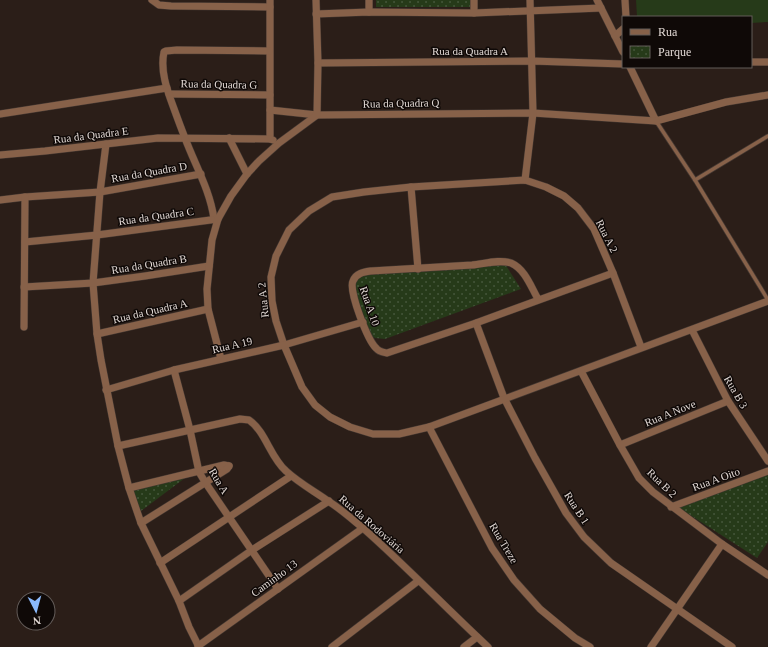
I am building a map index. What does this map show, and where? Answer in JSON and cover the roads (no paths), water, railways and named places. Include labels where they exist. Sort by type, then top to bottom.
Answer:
[{"type":"street","points":[[152,0],[158,5],[171,6],[270,3],[270,139],[279,143]]},
{"type":"street","points":[[221,359],[208,309],[207,289],[212,240],[216,219],[247,174],[279,143],[317,115],[318,63],[316,0]]},
{"type":"street","points":[[369,0],[369,12]]},
{"type":"street","points":[[474,0],[474,12]]},
{"type":"street","points":[[525,180],[533,113],[530,0]]},
{"type":"street","points":[[597,0],[622,50]]},
{"type":"street","points":[[625,0],[626,16]]},
{"type":"street","points":[[316,14],[369,12],[474,12],[601,8]]},
{"type":"street","points":[[615,36],[622,30]]},
{"type":"street","points":[[216,219],[201,174],[185,139],[168,91],[163,59],[164,52],[177,50],[270,51]]},
{"type":"street","name":"Rua da Quadra A","points":[[318,63],[532,61],[622,64]]},
{"type":"street","points":[[752,62],[768,62]]},
{"type":"street","points":[[630,68],[656,121]]},
{"type":"street","name":"Rua da Quadra G","points":[[0,114],[168,91],[270,95]]},
{"type":"street","name":"Rua da Quadra Q","points":[[270,110],[317,115],[533,113],[656,121],[726,102],[768,96]]},
{"type":"street","name":"Rua da Quadra E","points":[[0,155],[158,138],[270,139]]},
{"type":"street","points":[[229,138],[247,174]]},
{"type":"street","points":[[106,144],[100,192],[93,283],[97,334],[106,390],[128,488],[141,523],[179,601],[199,647]]},
{"type":"street","name":"Rua da Quadra D","points":[[0,200],[100,192],[201,174]]},
{"type":"street","name":"Rua A 2","points":[[641,347],[613,273],[594,229],[578,208],[564,196],[546,187],[525,180],[411,187],[332,197],[309,211],[289,230],[276,256],[271,277],[272,301],[276,321],[284,345],[302,387],[315,405],[330,418],[350,428],[373,434],[399,434],[428,427],[581,371],[641,347],[692,330],[768,300]]},
{"type":"street","points":[[411,187],[418,269]]},
{"type":"street","points":[[24,327],[25,197]]},
{"type":"street","name":"Rua da Quadra C","points":[[25,242],[97,236],[216,219]]},
{"type":"street","name":"Rua A 10","points":[[538,299],[519,268],[511,263],[501,262],[418,269],[371,271],[356,276],[351,285],[352,292],[363,322],[375,347],[380,352],[387,353],[476,323],[538,299],[613,273]]},
{"type":"street","name":"Rua da Quadra B","points":[[24,287],[93,283],[209,266]]},
{"type":"street","name":"Rua da Quadra A","points":[[97,334],[208,309]]},
{"type":"street","name":"Rua A 19","points":[[106,390],[174,370],[284,345],[363,322]]},
{"type":"street","name":"Rua B 1","points":[[476,323],[504,398],[566,513],[584,537],[611,563],[732,647]]},
{"type":"street","name":"Rua B 3","points":[[692,330],[728,402],[768,461]]},
{"type":"street","name":"Rua A","points":[[174,370],[190,430],[199,472],[278,589]]},
{"type":"street","name":"Rua B 2","points":[[581,371],[639,478],[671,507],[768,575]]},
{"type":"street","name":"Rua A Nove","points":[[620,445],[728,402]]},
{"type":"street","name":"Rua da Rodoviária","points":[[190,430],[245,419],[249,420],[257,427],[278,462],[291,476],[329,501],[363,528],[488,647]]},
{"type":"street","name":"Rua Treze","points":[[428,427],[492,548],[514,580],[540,609],[575,638],[590,647]]},
{"type":"street","points":[[118,446],[190,430]]},
{"type":"street","points":[[128,488],[224,465],[229,466],[227,469],[141,523]]},
{"type":"street","name":"Rua A Oito","points":[[671,507],[768,471]]},
{"type":"street","points":[[160,563],[291,476]]},
{"type":"street","points":[[179,601],[252,550],[329,501]]},
{"type":"street","name":"Caminho 13","points":[[199,647],[363,528]]},
{"type":"street","points":[[650,647],[722,544]]},
{"type":"street","points":[[332,647],[418,581]]},
{"type":"street","points":[[464,647],[477,637]]},
{"type":"lane","points":[[656,121],[695,180],[768,300]]},
{"type":"lane","points":[[695,180],[768,136]]}]
